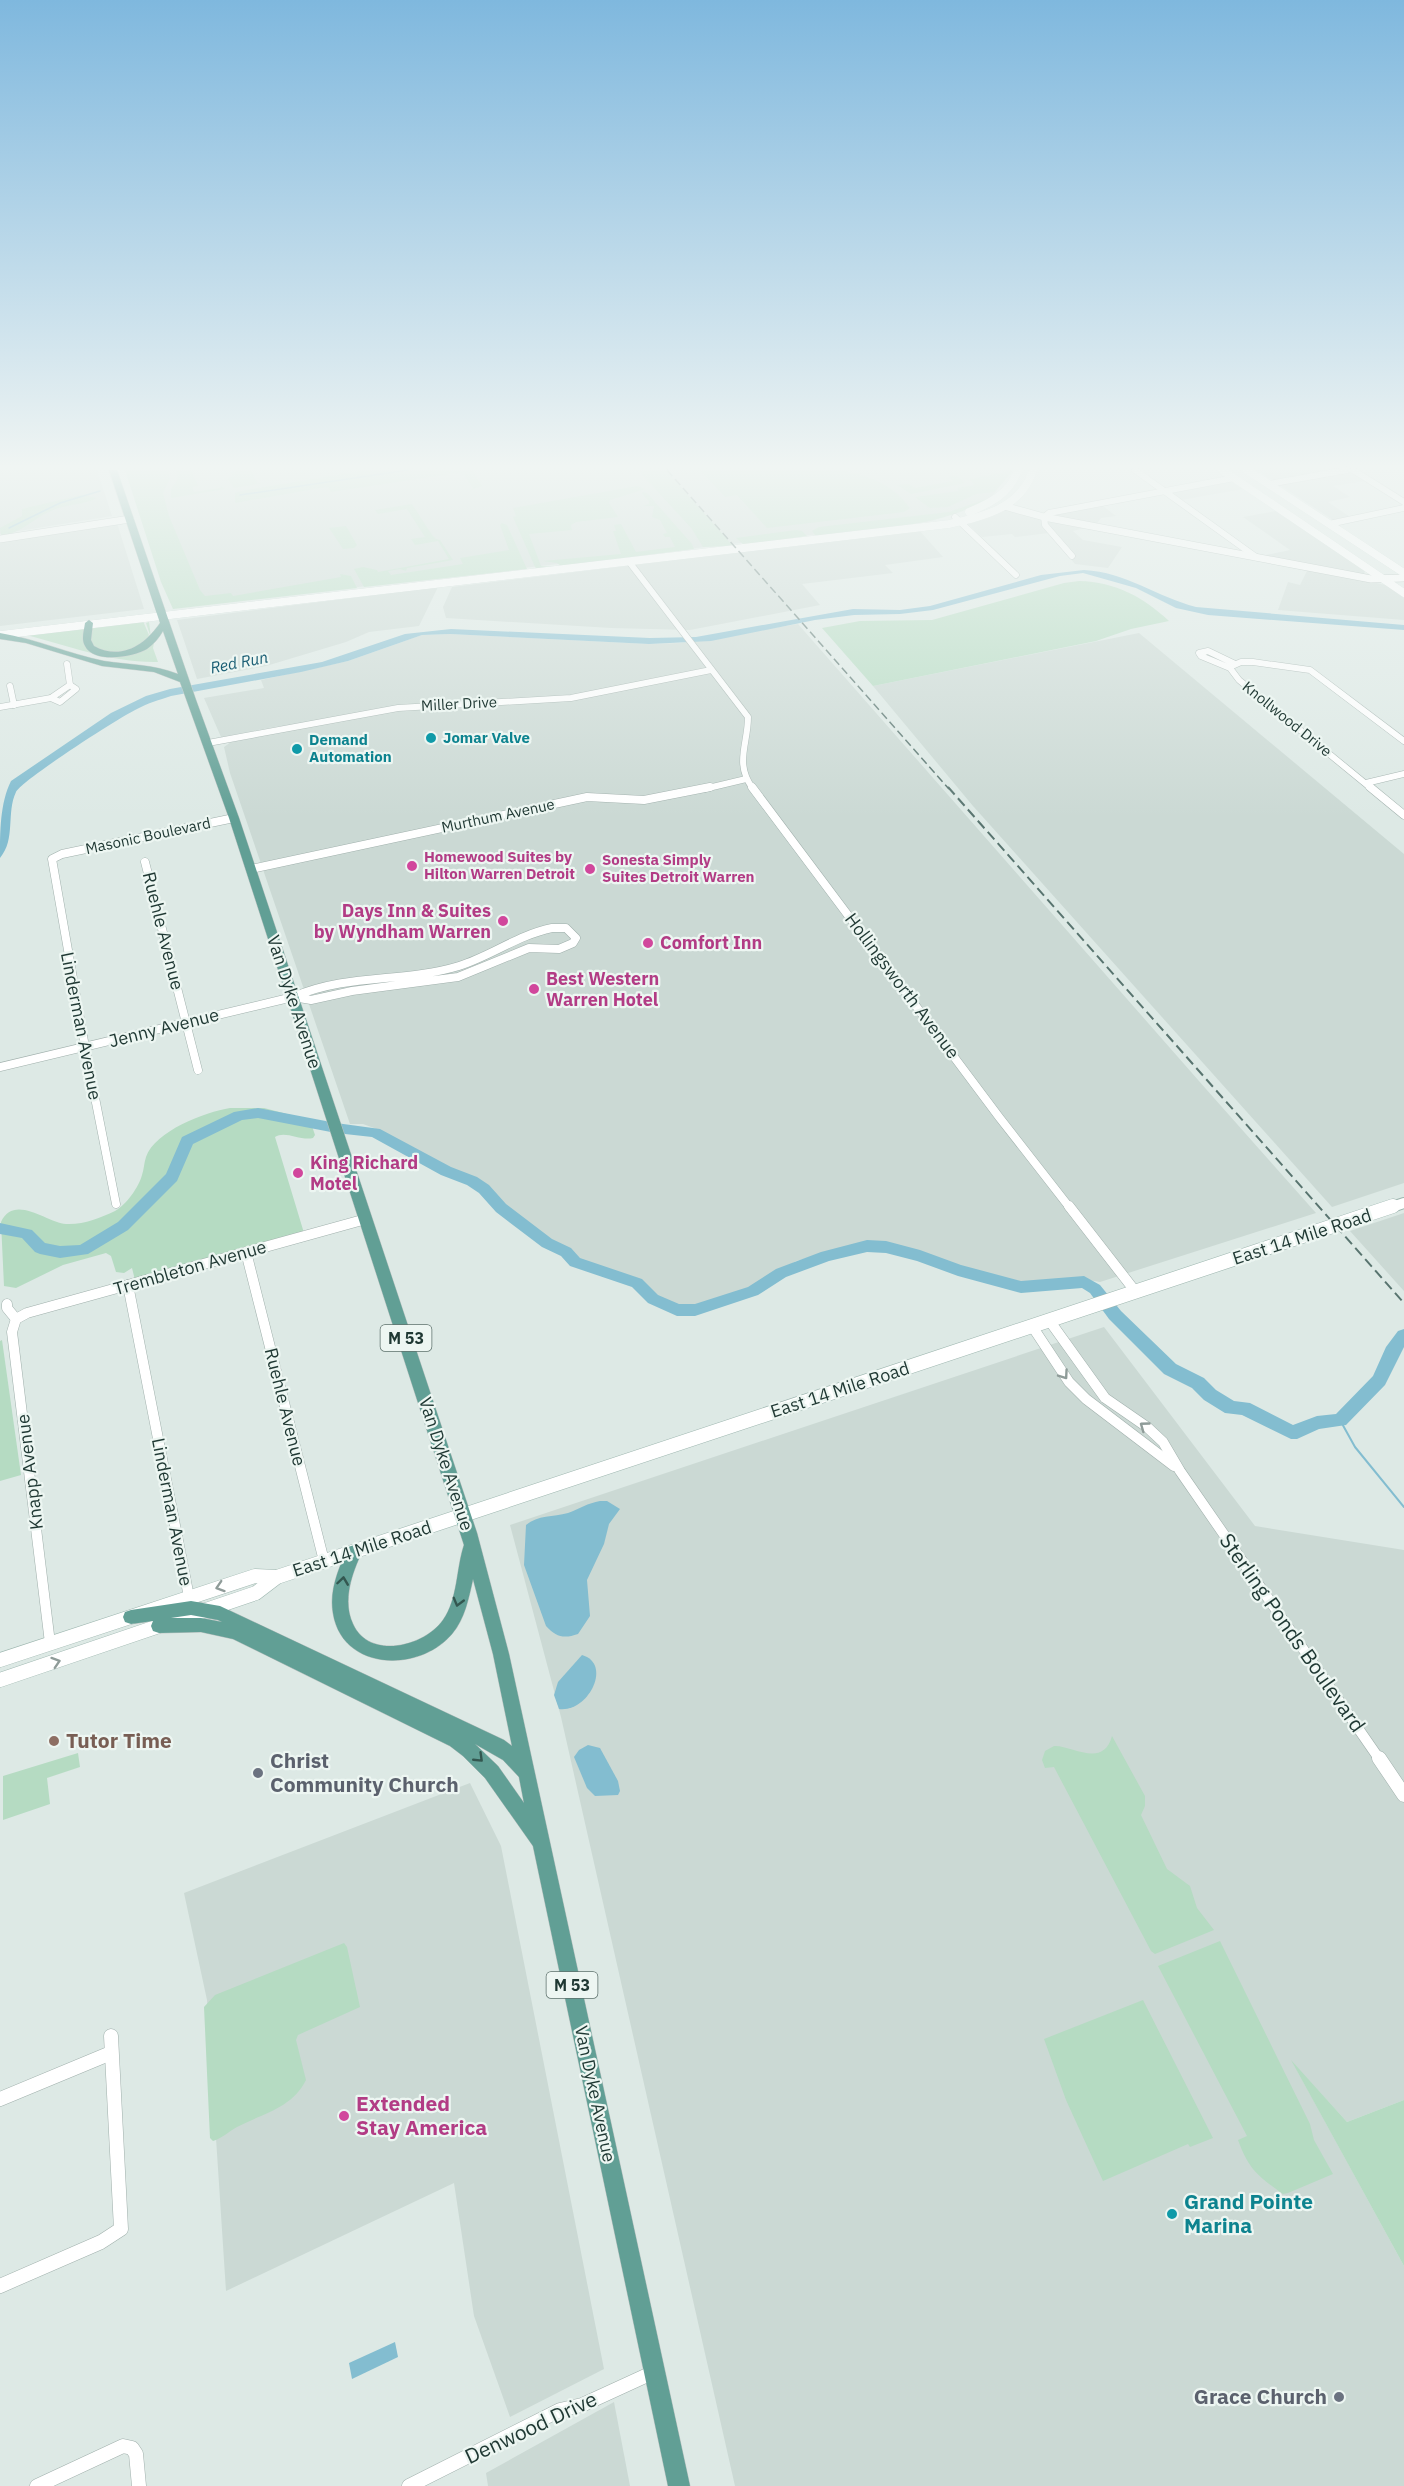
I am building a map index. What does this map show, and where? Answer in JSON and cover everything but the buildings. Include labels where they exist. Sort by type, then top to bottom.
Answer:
[{"type":"main road","name":"Van Dyke Avenue","points":[[152,586],[190,700],[208,743],[234,818],[472,1545],[501,1654],[679,2486]]},
{"type":"main road","points":[[0,633],[89,623],[163,619],[438,586]]},
{"type":"main road","points":[[89,623],[87,640],[90,648],[100,653],[112,654],[144,647],[163,619]]},
{"type":"main road","points":[[0,633],[64,626]]},
{"type":"main road","points":[[0,633],[102,663],[156,669],[184,680]]},
{"type":"main road","points":[[13,633],[110,661],[178,662]]},
{"type":"main road","name":"East 14 Mile Road","points":[[0,1680],[210,1610],[256,1593],[277,1577],[324,1561],[1404,1203]]},
{"type":"main road","points":[[354,1552],[342,1581],[340,1610],[346,1629],[364,1647],[381,1653],[401,1653],[431,1642],[451,1621],[458,1605],[472,1545]]},
{"type":"main road","name":"East 14 Mile Road","points":[[0,1660],[255,1576],[277,1577]]},
{"type":"main road","points":[[131,1617],[192,1608],[210,1610],[498,1746],[520,1764],[527,1775]]},
{"type":"main road","points":[[159,1626],[201,1625],[235,1632],[456,1740],[475,1753],[492,1770],[542,1846]]},
{"type":"street","points":[[647,586],[691,646],[748,717],[749,725],[741,761],[746,778]]},
{"type":"street","name":"Knollwood Drive","points":[[1404,741],[1310,670],[1253,662],[1233,666],[1239,680],[1404,815]]},
{"type":"street","points":[[0,707],[51,698],[60,702],[76,691],[70,686],[67,664]]},
{"type":"street","name":"Miller Drive","points":[[208,743],[398,708],[572,698],[711,670]]},
{"type":"street","points":[[10,686],[14,705]]},
{"type":"street","points":[[1366,783],[1404,774]]},
{"type":"street","name":"Murthum Avenue","points":[[251,869],[587,797],[602,795],[621,800],[645,800],[746,778]]},
{"type":"street","name":"Hollingsworth Avenue","points":[[746,778],[999,1117],[1135,1291]]},
{"type":"street","name":"Masonic Boulevard","points":[[62,854],[234,818]]},
{"type":"street","name":"Linderman Avenue","points":[[62,854],[52,859],[51,864],[116,1204]]},
{"type":"street","name":"Ruehle Avenue","points":[[145,862],[198,1070]]},
{"type":"street","points":[[566,928],[576,938],[573,943],[559,949],[529,948],[458,977],[360,990],[311,1000],[293,997],[309,989],[357,979],[423,974],[474,961],[545,929],[566,928]]},
{"type":"street","points":[[474,961],[483,967]]},
{"type":"street","points":[[423,974],[430,982]]},
{"type":"street","points":[[357,979],[360,990]]},
{"type":"street","name":"Jenny Avenue","points":[[0,1067],[293,997]]},
{"type":"street","name":"Trembleton Avenue","points":[[16,1319],[27,1313],[366,1219]]},
{"type":"street","name":"Ruehle Avenue","points":[[246,1252],[324,1561]]},
{"type":"street","name":"Linderman Avenue","points":[[128,1285],[189,1597]]},
{"type":"street","points":[[7,1304],[16,1319]]},
{"type":"street","name":"Knapp Avenue","points":[[16,1319],[12,1332],[50,1643]]},
{"type":"street","name":"Sterling Ponds Boulevard","points":[[1049,1320],[1105,1398],[1147,1427],[1163,1442],[1180,1471],[1404,1795]]},
{"type":"street","name":"Sterling Ponds Boulevard","points":[[1032,1326],[1069,1382],[1086,1399],[1180,1471]]},
{"type":"street","points":[[0,2286],[101,2242],[121,2229],[111,2036]]},
{"type":"street","points":[[0,2099],[111,2053]]},
{"type":"street","name":"Denwood Drive","points":[[409,2486],[560,2410],[582,2405],[654,2372]]},
{"type":"street","points":[[37,2486],[118,2448],[132,2448],[136,2454],[139,2486]]},
{"type":"shaded area","points":[[0,586],[137,586],[144,609],[0,626]]},
{"type":"shaded area","points":[[167,586],[366,586],[175,608]]},
{"type":"shaded area","points":[[804,586],[820,605],[690,630],[611,628],[446,618],[443,607],[452,587]]},
{"type":"shaded area","points":[[1287,586],[1387,586],[1404,598],[1404,620],[1278,610]]},
{"type":"shaded area","points":[[438,587],[419,626],[369,632],[346,642],[266,666],[197,679],[177,620]]},
{"type":"shaded area","points":[[798,624],[1316,1213],[1100,1282],[1077,1278],[1025,1284],[882,1243],[859,1244],[796,1261],[748,1290],[698,1307],[682,1308],[659,1299],[640,1281],[591,1266],[536,1233],[484,1186],[374,1128],[363,1124],[350,1124],[230,773],[224,747],[231,742],[283,732],[280,726],[221,737],[204,698],[264,688],[261,680],[348,661],[422,635],[450,634],[649,644],[681,643]]},
{"type":"shaded area","points":[[1139,633],[1404,854],[1404,1183],[1332,1207],[973,806],[873,686]]},
{"type":"shaded area","points":[[1404,1213],[1404,1291],[1350,1231]]},
{"type":"shaded area","points":[[1104,1327],[1255,1526],[1404,1550],[1404,2100],[1347,2122],[1293,2063],[1404,2266],[1404,2486],[735,2486],[561,1717],[510,1525]]},
{"type":"shaded area","points":[[470,1783],[501,1846],[604,2369],[510,2417],[474,2316],[454,2183],[226,2291],[207,2000],[184,1893]]},
{"type":"shaded area","points":[[614,2402],[630,2486],[488,2486],[486,2473]]},
{"type":"green space","points":[[163,586],[198,586],[205,596],[231,593],[233,596],[290,586],[356,586],[357,588],[173,609]]},
{"type":"green space","points":[[1053,586],[1111,586],[1139,598],[1169,621],[1131,629],[1096,641],[873,686],[822,628],[860,621],[932,620]]},
{"type":"green space","points":[[143,621],[149,635],[146,640],[150,635],[146,623],[149,622],[151,638],[137,647],[120,652],[103,652],[90,641],[91,630],[96,626]]},
{"type":"green space","points":[[86,628],[84,645],[98,655],[26,635]]},
{"type":"green space","points":[[154,643],[153,648],[158,662],[124,660],[99,655],[118,654]]},
{"type":"green space","points":[[230,1108],[264,1108],[310,1120],[315,1135],[313,1138],[283,1135],[275,1137],[304,1233],[135,1280],[132,1268],[124,1273],[116,1272],[111,1256],[106,1253],[63,1265],[16,1288],[4,1286],[1,1222],[7,1214],[14,1210],[23,1210],[72,1224],[115,1211],[128,1200],[135,1190],[143,1173],[146,1157],[159,1139],[195,1118]]},
{"type":"green space","points":[[2,1340],[21,1475],[0,1481],[0,1341]]},
{"type":"green space","points":[[1112,1736],[1145,1796],[1145,1806],[1141,1815],[1167,1869],[1190,1886],[1197,1908],[1214,1930],[1155,1954],[1151,1951],[1054,1767],[1045,1768],[1042,1760],[1045,1751],[1054,1746],[1086,1753],[1102,1751],[1108,1746]]},
{"type":"green space","points":[[78,1753],[80,1767],[47,1778],[50,1804],[3,1820],[3,1776]]},
{"type":"green space","points":[[1220,1941],[1310,2124],[1314,2140],[1333,2174],[1288,2193],[1283,2194],[1250,2166],[1238,2140],[1247,2136],[1158,1966]]},
{"type":"green space","points":[[344,1943],[347,1947],[360,2007],[298,2035],[296,2040],[306,2080],[293,2097],[276,2109],[213,2141],[210,2138],[204,2007],[215,1995]]},
{"type":"green space","points":[[1143,2000],[1213,2138],[1190,2147],[1188,2144],[1103,2181],[1066,2100],[1044,2039]]},
{"type":"green space","points":[[1291,2060],[1347,2122],[1404,2100],[1404,2266]]},
{"type":"water","name":"Red Run","points":[[1002,586],[1023,586],[933,610],[815,620],[711,641],[649,644],[450,634],[422,635],[348,661],[171,696],[149,703],[127,714],[22,785],[13,800],[8,843],[0,858],[3,808],[11,781],[111,713],[146,696],[170,689],[322,662],[405,634],[451,629],[650,638],[696,637],[853,609],[900,610],[930,606]]},
{"type":"water","name":"Red Run","points":[[1129,586],[1142,586],[1196,607],[1404,625],[1404,630],[1208,615],[1176,608]]},
{"type":"water","points":[[600,1501],[607,1501],[620,1509],[609,1524],[604,1544],[587,1580],[590,1616],[578,1634],[560,1636],[546,1626],[524,1565],[526,1525],[536,1519],[568,1513]]},
{"type":"water","points":[[582,1655],[591,1660],[596,1668],[593,1687],[579,1704],[559,1709],[554,1695],[558,1682]]},
{"type":"water","points":[[588,1745],[600,1748],[618,1781],[620,1791],[618,1795],[595,1796],[587,1788],[574,1757],[579,1750]]},
{"type":"water","points":[[395,2342],[398,2357],[352,2379],[349,2363]]},
{"type":"waterway","points":[[0,1228],[27,1234],[40,1248],[60,1252],[83,1250],[123,1226],[172,1177],[187,1141],[239,1115],[258,1113],[336,1128],[375,1132],[446,1171],[472,1181],[484,1189],[501,1208],[547,1243],[566,1252],[575,1262],[637,1283],[653,1299],[677,1310],[695,1310],[753,1291],[781,1273],[826,1256],[867,1246],[886,1247],[920,1256],[958,1270],[1021,1287],[1084,1282],[1095,1289],[1115,1315],[1170,1369],[1198,1383],[1210,1395],[1231,1408],[1244,1408],[1291,1432],[1297,1432],[1317,1423],[1340,1420],[1379,1380],[1392,1351],[1404,1335]]},
{"type":"waterway","points":[[1340,1420],[1355,1447],[1404,1507]]},
{"type":"railway","points":[[770,586],[949,789]]},
{"type":"railway","points":[[948,787],[1404,1303]]},
{"type":"place","name":"Jomar Valve","points":[[431,738]]},
{"type":"place","name":"Demand Automation","points":[[297,749]]},
{"type":"place","name":"Homewood Suites by Hilton Warren Detroit","points":[[412,866]]},
{"type":"place","name":"Sonesta Simply Suites Detroit Warren","points":[[590,869]]},
{"type":"place","name":"Days Inn & Suites by Wyndham Warren","points":[[503,921]]},
{"type":"place","name":"Comfort Inn","points":[[648,943]]},
{"type":"place","name":"Best Western Warren Hotel","points":[[534,989]]},
{"type":"place","name":"King Richard Motel","points":[[298,1173]]},
{"type":"place","name":"Tutor Time","points":[[54,1741]]},
{"type":"place","name":"Christ Community Church","points":[[258,1773]]},
{"type":"place","name":"Extended Stay America","points":[[344,2116]]},
{"type":"place","name":"Grand Pointe Marina","points":[[1172,2214]]},
{"type":"place","name":"Grace Church","points":[[1339,2397]]}]
